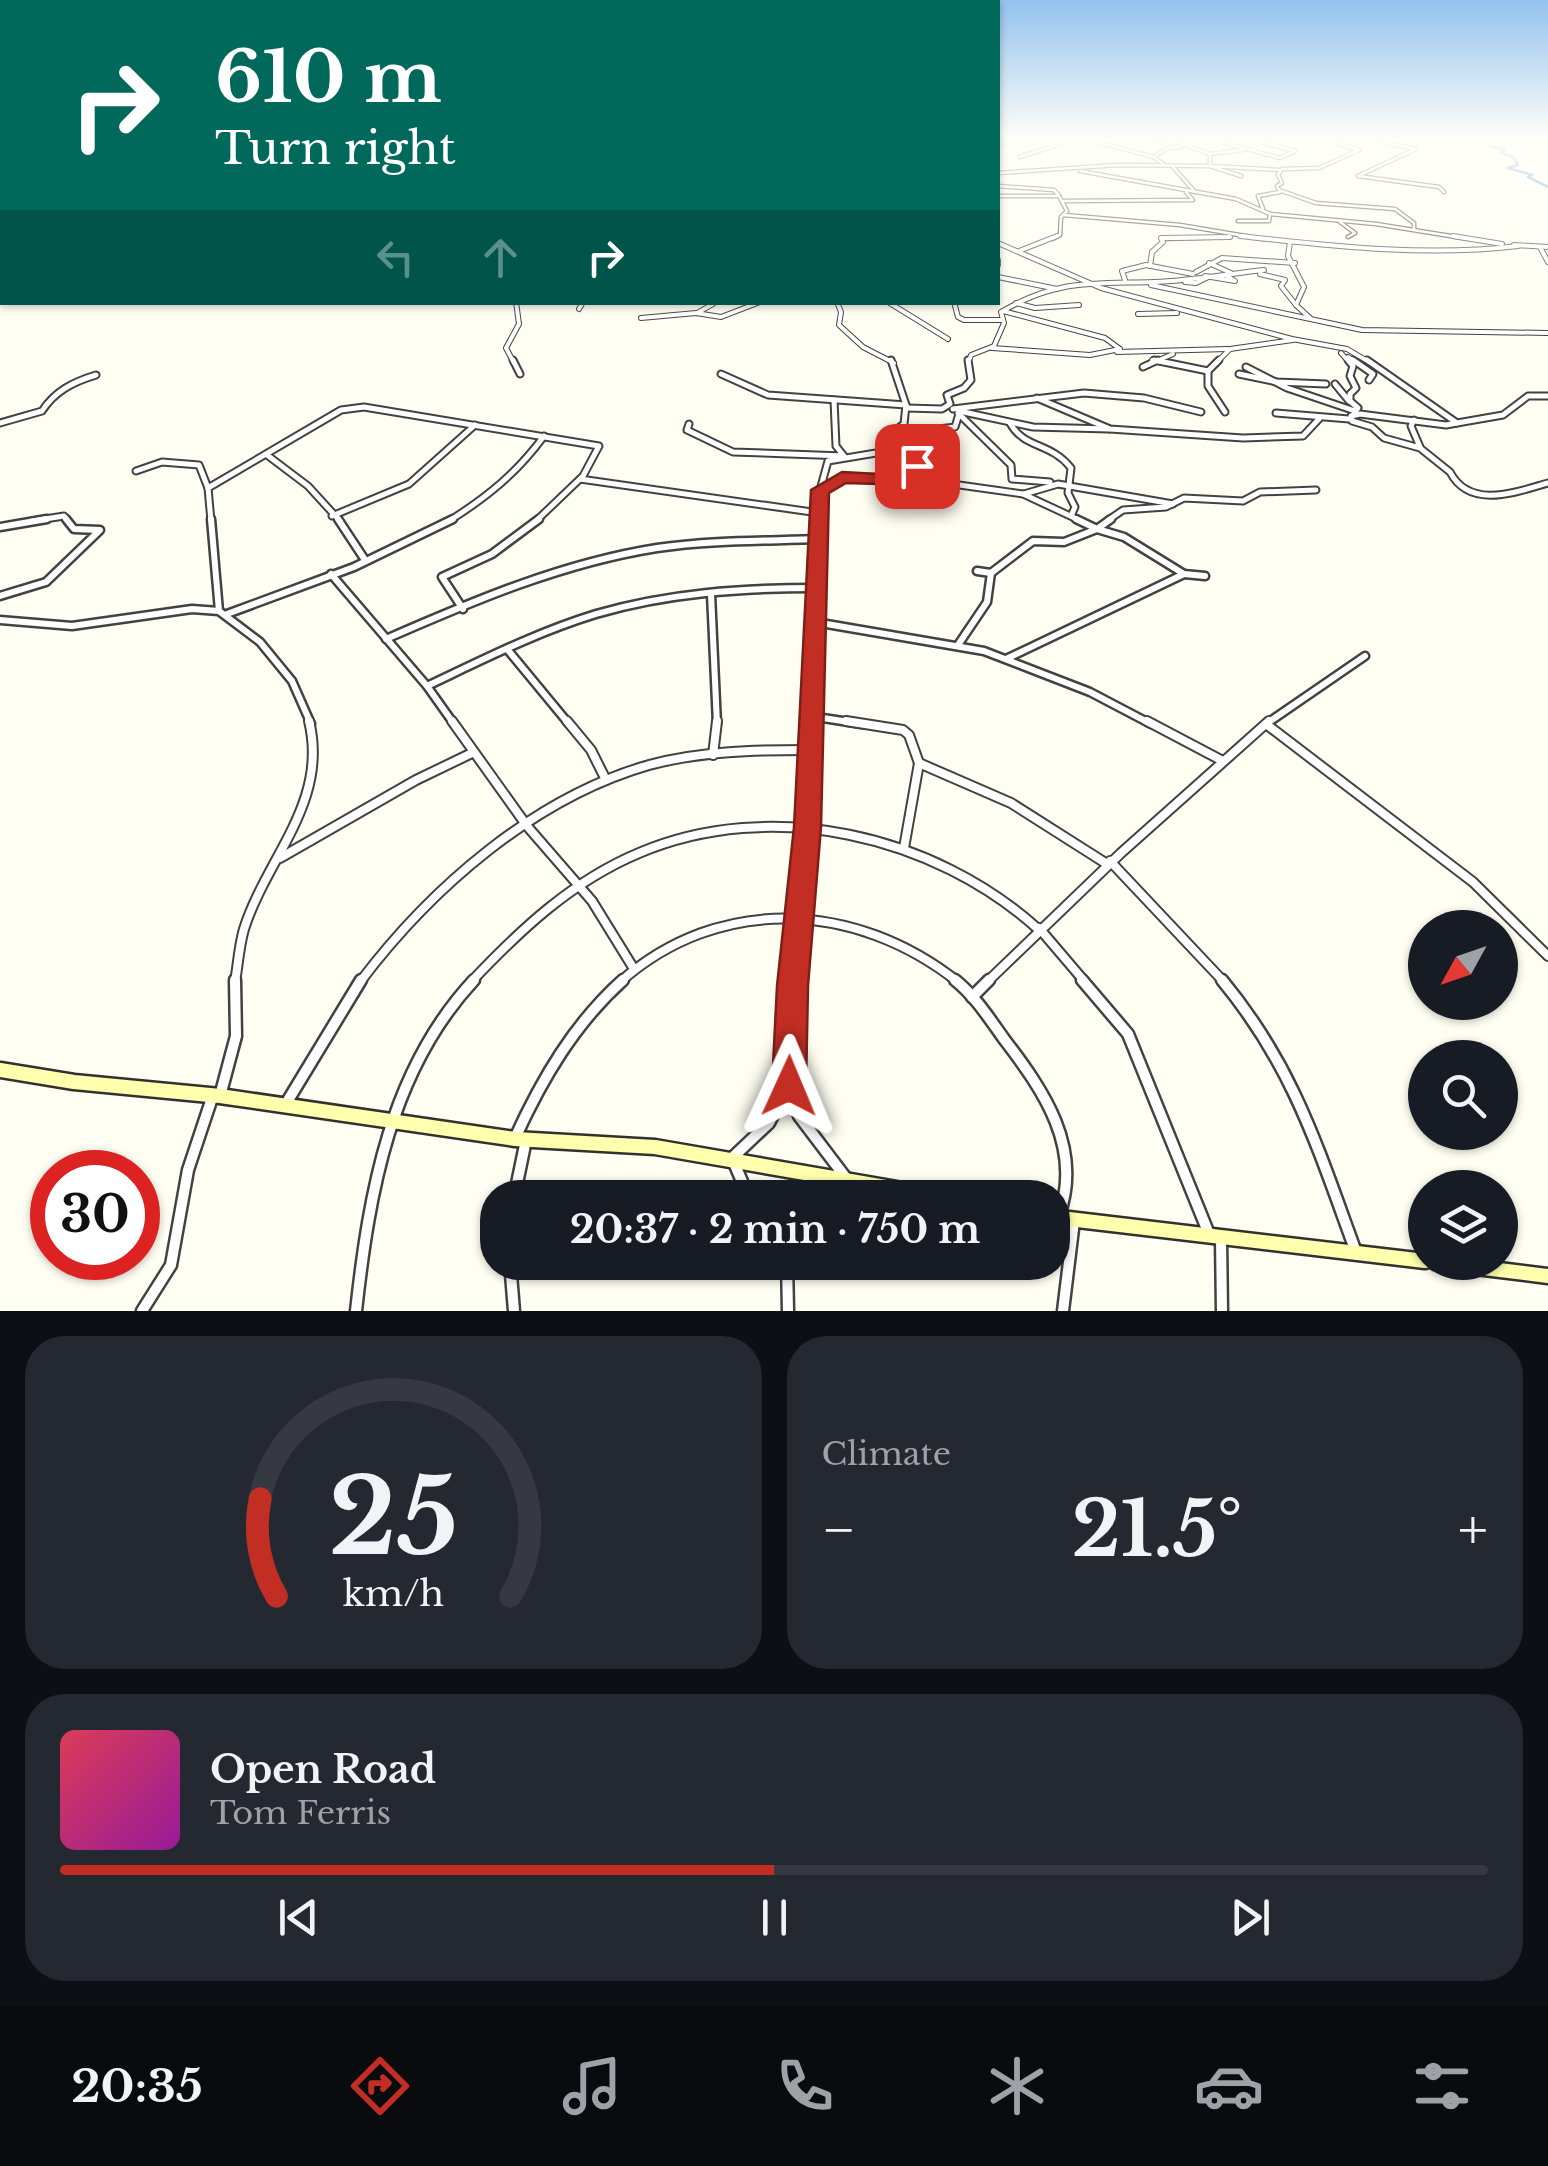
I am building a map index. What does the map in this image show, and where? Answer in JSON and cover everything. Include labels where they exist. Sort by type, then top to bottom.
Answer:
[{"type":"street","points":[[1018,250],[1032,249],[1060,236],[1064,201]]},
{"type":"street","points":[[1086,201],[1139,201]]},
{"type":"street","points":[[1245,201],[1270,214],[1548,247]]},
{"type":"street","points":[[1260,201],[1263,209]]},
{"type":"street","points":[[1322,201],[1398,210],[1414,223],[1414,229]]},
{"type":"street","points":[[1102,202],[1108,210],[1107,221]]},
{"type":"street","points":[[1238,222],[1264,222],[1270,220],[1270,214]]},
{"type":"street","points":[[1064,215],[1180,225],[1360,250],[1462,252],[1518,246]]},
{"type":"street","points":[[1334,220],[1355,232],[1348,237]]},
{"type":"street","points":[[1150,266],[1152,252],[1163,242],[1160,238],[1248,237]]},
{"type":"street","points":[[1290,242],[1288,256],[1295,263],[1304,287],[1296,305]]},
{"type":"street","points":[[1000,244],[1087,281],[1188,313],[1353,352],[1456,423]]},
{"type":"street","points":[[1540,247],[1548,262]]},
{"type":"street","points":[[1192,274],[1222,258],[1295,263]]},
{"type":"street","points":[[1176,291],[1182,281],[1200,275],[1235,281],[1209,263]]},
{"type":"street","points":[[1126,280],[1122,271],[1150,266],[1200,275],[1264,270]]},
{"type":"street","points":[[1250,273],[1300,276]]},
{"type":"street","points":[[1275,275],[1285,280],[1281,286],[1284,294],[1312,320]]},
{"type":"street","points":[[1000,277],[1058,289]]},
{"type":"street","points":[[1002,311],[1012,303],[1087,281],[1196,283],[1211,278]]},
{"type":"street","points":[[1140,281],[1362,330],[1512,330],[1548,334]]},
{"type":"street","points":[[1255,308],[1265,298]]},
{"type":"street","points":[[1002,301],[1035,308],[1079,305]]},
{"type":"street","points":[[516,305],[519,324],[506,348],[520,374]]},
{"type":"street","points":[[579,309],[582,305]]},
{"type":"street","points":[[696,313],[712,305]]},
{"type":"street","points":[[641,318],[696,313],[721,317],[752,305]]},
{"type":"street","points":[[688,424],[687,430],[732,452],[844,456],[894,450],[898,444],[893,432],[904,424],[906,407],[894,362],[864,346],[838,325],[838,305]]},
{"type":"street","points":[[893,305],[948,339]]},
{"type":"street","points":[[955,305],[958,317],[964,321],[994,317],[1004,321]]},
{"type":"street","points":[[721,374],[768,395],[942,409],[950,404],[947,395],[964,388],[971,380],[970,355],[994,346],[1004,321],[1002,311]]},
{"type":"street","points":[[1002,311],[1105,338],[1120,346],[1116,352]]},
{"type":"street","points":[[1138,314],[1188,313]]},
{"type":"street","points":[[989,349],[1050,350],[1083,358],[1116,352],[1230,349],[1294,340]]},
{"type":"street","points":[[1226,412],[1208,386],[1208,370],[1230,349]]},
{"type":"street","points":[[1342,351],[1352,366],[1350,376],[1356,388],[1350,394],[1350,402]]},
{"type":"street","points":[[1143,367],[1178,352]]},
{"type":"street","points":[[1353,352],[1348,357],[1374,374],[1369,380]]},
{"type":"street","points":[[1152,360],[1208,370]]},
{"type":"street","points":[[1246,367],[1352,415],[1384,438],[1420,448],[1451,472],[1452,478],[1478,495],[1498,497],[1548,483]]},
{"type":"street","points":[[1238,374],[1277,382],[1326,384]]},
{"type":"street","points":[[0,423],[42,411],[50,397],[96,375]]},
{"type":"street","points":[[1336,384],[1358,408],[1352,415]]},
{"type":"street","points":[[1276,413],[1320,419],[1352,415],[1456,423],[1507,413],[1528,396],[1548,396]]},
{"type":"street","points":[[956,412],[1038,398],[1132,397],[1201,412]]},
{"type":"street","points":[[1038,398],[1110,429]]},
{"type":"street","points":[[834,400],[836,446],[844,456]]},
{"type":"street","points":[[208,488],[349,407],[598,446],[599,452],[579,479],[508,542],[476,563],[442,577],[463,609]]},
{"type":"street","points":[[956,412],[985,420],[1074,431],[1110,429],[1265,438],[1303,436],[1320,419]]},
{"type":"street","points":[[820,490],[842,478],[863,476],[903,481],[930,458],[922,432],[955,426],[956,412]]},
{"type":"street","points":[[956,412],[1011,465],[1012,479],[1173,504]]},
{"type":"street","points":[[1414,420],[1411,426],[1420,448]]},
{"type":"street","points":[[1010,423],[1018,436],[1064,457],[1072,468],[1068,486],[1075,507],[1071,516]]},
{"type":"street","points":[[332,516],[408,484],[476,424]]},
{"type":"street","points":[[0,620],[72,626],[192,610],[223,612],[331,574],[454,522],[515,472],[544,436]]},
{"type":"street","points":[[267,455],[290,468],[365,560]]},
{"type":"street","points":[[844,456],[828,461],[820,490],[807,827],[792,986],[789,1086],[799,1116],[846,1178]]},
{"type":"street","points":[[136,471],[169,461],[200,464],[208,488],[223,612],[282,666],[311,725],[314,768],[310,795],[244,929],[233,992],[236,1036],[186,1178],[170,1274],[142,1311]]},
{"type":"street","points":[[912,471],[938,482],[1023,494],[1124,537],[1184,574],[1205,576]]},
{"type":"street","points":[[579,479],[820,513]]},
{"type":"street","points":[[1023,494],[1058,484]]},
{"type":"street","points":[[958,645],[986,602],[991,574],[1003,562],[1028,550],[1033,541],[1064,542],[1098,528],[1123,510],[1173,504],[1184,498],[1244,500],[1260,492],[1316,490]]},
{"type":"street","points":[[0,527],[64,516],[74,528],[100,530],[46,582],[0,596]]},
{"type":"street","points":[[386,639],[566,571],[654,548],[818,540]]},
{"type":"street","points":[[977,571],[991,574]]},
{"type":"street","points":[[331,574],[426,686],[526,826],[592,901],[634,969]]},
{"type":"street","points":[[1005,659],[1184,574]]},
{"type":"street","points":[[426,686],[507,649],[616,608],[661,598],[816,588]]},
{"type":"street","points":[[711,594],[711,652],[718,678],[719,705],[714,755]]},
{"type":"street","points":[[816,622],[958,645],[1005,659],[1090,692],[1221,760]]},
{"type":"street","points":[[507,649],[591,750],[606,780]]},
{"type":"street","points":[[972,997],[1039,928],[1221,760],[1318,683],[1366,656]]},
{"type":"street","points":[[810,716],[903,730],[909,735],[919,764],[904,848]]},
{"type":"street","points":[[1266,724],[1473,882],[1548,956]]},
{"type":"street","points":[[285,1105],[343,1006],[398,937],[456,880],[526,826],[574,795],[648,765],[714,755],[809,750]]},
{"type":"street","points":[[280,858],[472,752]]},
{"type":"street","points":[[919,764],[1010,803],[1109,862],[1161,912],[1256,1026],[1293,1085],[1356,1253]]},
{"type":"street","points":[[356,1311],[363,1235],[388,1123],[447,1014],[473,978],[522,929],[578,885],[631,854],[690,836],[768,824],[807,827],[904,848],[994,894],[1039,928],[1128,1034],[1215,1236],[1222,1311]]},
{"type":"street","points":[[516,1180],[520,1140],[531,1098],[606,993],[634,969],[681,941],[718,925],[754,918],[801,920],[897,942],[936,966],[972,997],[1038,1080],[1060,1130],[1067,1180]]},
{"type":"street","points":[[0,1070],[285,1105],[520,1140],[655,1147],[856,1180]]},
{"type":"street","points":[[732,1158],[769,1123],[789,1086]]},
{"type":"street","points":[[732,1158],[742,1180]]},
{"type":"street","points":[[1070,1220],[1408,1259]]},
{"type":"street","points":[[1063,1311],[1074,1220]]},
{"type":"street","points":[[1518,1272],[1548,1276]]},
{"type":"street","points":[[511,1280],[514,1311]]},
{"type":"street","points":[[787,1280],[788,1311]]},
{"type":"route","points":[[789,1086],[792,986],[807,827],[820,490],[842,478],[863,476],[903,481],[917,466]]}]
